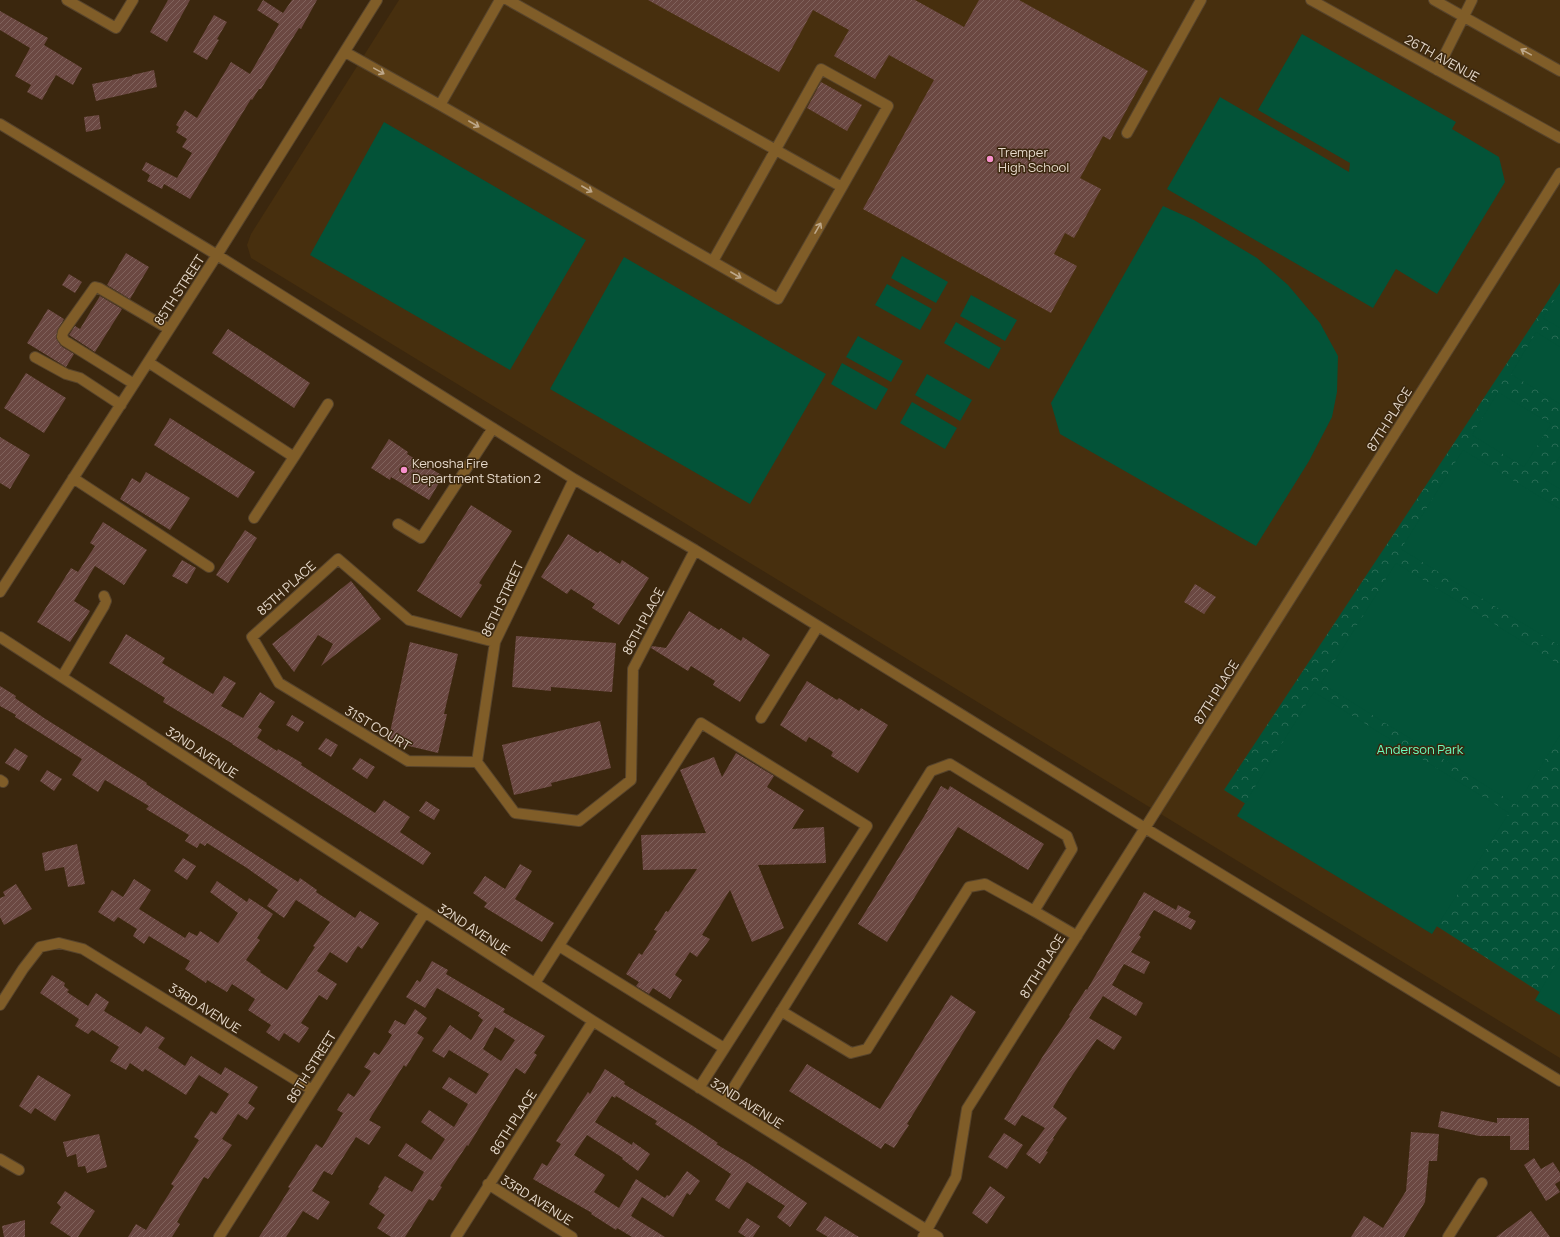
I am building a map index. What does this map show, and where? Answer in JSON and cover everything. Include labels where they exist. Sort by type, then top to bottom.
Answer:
[{"type":"street","points":[[67,0],[116,28],[133,0]]},
{"type":"street","name":"85TH STREET","points":[[0,592],[170,329],[378,0]]},
{"type":"street","points":[[440,105],[500,0]]},
{"type":"street","points":[[508,0],[842,187]]},
{"type":"street","points":[[1127,134],[1201,0]]},
{"type":"street","name":"26TH AVENUE","points":[[1311,0],[1560,138]]},
{"type":"street","points":[[1434,0],[1560,71]]},
{"type":"street","points":[[1437,70],[1472,0]]},
{"type":"street","points":[[345,52],[778,299],[888,106],[821,68],[713,261]]},
{"type":"street","points":[[0,124],[217,255],[574,479],[695,550],[1145,828],[1560,1080]]},
{"type":"street","name":"87TH PLACE","points":[[925,1234],[956,1177],[967,1109],[1560,173]]},
{"type":"street","points":[[134,384],[65,340],[62,336],[63,332],[95,287],[170,329]]},
{"type":"street","points":[[35,357],[66,374],[80,378],[120,405]]},
{"type":"street","points":[[148,362],[294,457]]},
{"type":"street","points":[[254,518],[328,404]]},
{"type":"street","points":[[398,524],[421,538],[493,428]]},
{"type":"street","points":[[73,478],[209,567]]},
{"type":"street","name":"86TH STREET","points":[[477,762],[495,642],[574,479]]},
{"type":"street","name":"86TH PLACE","points":[[477,762],[515,813],[579,821],[631,780],[633,669],[695,550]]},
{"type":"street","name":"85TH PLACE","points":[[252,637],[338,559],[409,620],[495,642]]},
{"type":"street","points":[[62,677],[104,606],[106,601],[104,596]]},
{"type":"street","points":[[761,718],[818,626]]},
{"type":"street","name":"32ND AVENUE","points":[[0,637],[925,1234],[938,1237]]},
{"type":"street","name":"31ST COURT","points":[[252,637],[279,683],[408,761],[477,762]]},
{"type":"street","points":[[535,983],[701,723],[867,826],[699,1088]]},
{"type":"street","points":[[724,1103],[931,771],[950,764],[1067,836],[1072,849],[1034,911]]},
{"type":"street","points":[[781,1011],[851,1053],[867,1049],[969,886],[984,884],[1076,936]]},
{"type":"street","name":"86TH STREET","points":[[219,1237],[424,912]]},
{"type":"street","name":"33RD AVENUE","points":[[0,1005],[23,969],[40,947],[59,943],[83,949],[312,1090]]},
{"type":"street","points":[[559,946],[724,1048]]},
{"type":"street","name":"86TH PLACE","points":[[456,1237],[488,1184],[593,1021]]},
{"type":"street","points":[[0,1159],[19,1170]]},
{"type":"street","points":[[1448,1237],[1482,1183]]},
{"type":"street","name":"33RD AVENUE","points":[[488,1184],[572,1237]]},
{"type":"shaded area","points":[[399,0],[1560,0],[1560,1058],[251,258],[247,245],[251,234]]},
{"type":"green space","points":[[1302,34],[1456,122],[1452,129],[1499,157],[1505,182],[1437,294],[1396,269],[1373,308],[1167,189],[1220,97],[1349,172],[1350,163],[1258,110]]},
{"type":"green space","points":[[384,122],[586,240],[510,370],[310,255]]},
{"type":"green space","points":[[1163,206],[1194,220],[1257,258],[1288,285],[1320,323],[1338,356],[1337,392],[1332,417],[1309,461],[1256,546],[1060,434],[1051,403]]},
{"type":"green space","points":[[902,256],[948,282],[936,303],[891,278]]},
{"type":"green space","points":[[624,257],[826,374],[750,504],[550,389]]},
{"type":"green space","name":"Anderson Park","points":[[1560,283],[1560,1005],[1224,790]]},
{"type":"green space","points":[[887,284],[932,309],[920,330],[875,305]]},
{"type":"green space","points":[[1560,290],[1560,328],[1543,318]]},
{"type":"green space","points":[[971,295],[1017,320],[1005,341],[960,316]]},
{"type":"green space","points":[[956,322],[1001,348],[989,369],[944,343]]},
{"type":"green space","points":[[1536,332],[1560,347],[1560,404],[1511,374]]},
{"type":"green space","points":[[858,336],[903,361],[891,382],[846,357]]},
{"type":"green space","points":[[842,363],[888,389],[876,410],[831,384]]},
{"type":"green space","points":[[927,374],[972,400],[960,421],[915,395]]},
{"type":"green space","points":[[1498,392],[1551,424],[1524,467],[1472,435]]},
{"type":"green space","points":[[912,402],[957,428],[945,449],[900,423]]},
{"type":"green space","points":[[1463,450],[1560,509],[1560,646],[1401,549]]},
{"type":"green space","points":[[1560,456],[1560,489],[1545,480]]},
{"type":"green space","points":[[1396,563],[1560,665],[1560,735],[1517,805],[1321,683]]},
{"type":"green space","points":[[1314,692],[1509,813],[1432,934],[1237,816]]},
{"type":"green space","points":[[1560,957],[1560,1015],[1535,1000]]},
{"type":"building","points":[[168,0],[190,0],[167,42],[150,32]]},
{"type":"building","points":[[263,0],[283,13],[292,0],[317,0],[301,29],[299,28],[261,89],[259,89],[252,100],[251,99],[190,199],[164,184],[162,189],[147,181],[150,175],[142,170],[146,162],[177,178],[192,153],[182,147],[187,139],[176,132],[179,127],[176,125],[185,110],[197,118],[231,62],[250,74],[279,24],[257,10]]},
{"type":"building","name":"Tremper High School","points":[[648,0],[915,0],[964,27],[979,0],[1019,0],[1148,71],[1110,140],[1103,136],[1080,178],[1101,189],[1074,238],[1065,233],[1054,254],[1077,266],[1051,313],[863,209],[934,80],[889,55],[875,79],[834,56],[849,30],[813,10],[779,72]]},
{"type":"building","points":[[0,11],[48,38],[44,45],[82,68],[73,85],[56,75],[42,100],[27,92],[31,85],[15,76],[30,48],[0,30]]},
{"type":"building","points":[[214,15],[227,22],[217,39],[219,40],[207,60],[193,52]]},
{"type":"building","points":[[154,70],[157,87],[96,101],[92,84]]},
{"type":"building","points":[[821,82],[862,105],[847,131],[807,108]]},
{"type":"building","points":[[99,115],[101,129],[86,132],[84,117]]},
{"type":"building","points":[[126,253],[149,267],[130,299],[107,285]]},
{"type":"building","points":[[69,274],[82,282],[75,293],[62,285]]},
{"type":"building","points":[[100,296],[122,309],[95,352],[69,335],[75,326],[80,329]]},
{"type":"building","points":[[48,309],[64,319],[58,329],[56,338],[61,346],[74,354],[66,367],[27,343]]},
{"type":"building","points":[[228,329],[310,383],[294,408],[212,353]]},
{"type":"building","points":[[26,373],[66,398],[44,433],[4,408]]},
{"type":"building","points":[[170,418],[255,472],[238,498],[154,445]]},
{"type":"building","points":[[0,437],[30,455],[10,489],[0,483]]},
{"type":"building","name":"Kenosha Fire Department Station 2","points":[[389,439],[408,452],[407,454],[443,476],[429,500],[391,477],[390,480],[371,468]]},
{"type":"building","points":[[146,472],[190,498],[170,530],[120,499],[132,478],[140,483]]},
{"type":"building","points":[[471,505],[512,531],[479,583],[482,585],[461,618],[417,591]]},
{"type":"building","points":[[103,522],[147,550],[124,585],[95,566],[74,601],[90,611],[70,642],[37,622],[71,568],[78,572],[95,546],[90,543]]},
{"type":"building","points":[[245,530],[257,538],[228,583],[216,575]]},
{"type":"building","points":[[568,534],[598,553],[600,551],[620,564],[622,560],[649,578],[619,625],[592,608],[595,604],[571,589],[567,594],[541,577]]},
{"type":"building","points":[[182,560],[196,568],[187,584],[172,576]]},
{"type":"building","points":[[351,581],[381,619],[321,666],[333,644],[318,635],[294,672],[272,644]]},
{"type":"building","points":[[1195,584],[1216,597],[1204,614],[1184,602]]},
{"type":"building","points":[[689,611],[719,630],[721,628],[741,641],[743,637],[770,655],[740,702],[713,685],[715,681],[691,666],[688,671],[651,648],[652,646],[666,648]]},
{"type":"building","points":[[126,634],[165,658],[162,663],[213,694],[224,676],[236,683],[221,706],[243,718],[260,692],[275,702],[258,727],[262,730],[257,738],[277,751],[278,749],[302,763],[301,765],[375,813],[384,800],[410,817],[400,832],[431,853],[423,865],[233,744],[163,702],[165,698],[109,663]]},
{"type":"building","points":[[516,636],[616,643],[612,692],[551,687],[551,691],[512,687]]},
{"type":"building","points":[[410,642],[458,654],[444,714],[447,714],[438,753],[388,741]]},
{"type":"building","points":[[807,681],[837,700],[839,698],[859,711],[861,708],[888,725],[858,773],[831,756],[833,752],[809,737],[806,742],[780,725]]},
{"type":"building","points":[[0,686],[16,696],[15,698],[44,718],[147,783],[146,784],[298,882],[300,878],[317,890],[316,892],[355,918],[360,911],[379,923],[362,949],[358,946],[347,963],[330,952],[317,971],[337,984],[327,1000],[319,995],[301,1023],[309,1028],[299,1043],[284,1033],[279,1041],[266,1032],[271,1025],[248,1010],[255,999],[232,984],[227,992],[207,980],[206,983],[185,969],[190,961],[149,936],[144,944],[133,936],[137,929],[118,917],[114,922],[98,912],[112,890],[123,897],[134,879],[151,890],[139,909],[185,938],[189,932],[197,936],[200,931],[218,943],[238,913],[210,892],[217,881],[247,902],[249,898],[273,914],[257,938],[260,940],[246,960],[261,971],[260,972],[287,990],[315,947],[313,946],[330,922],[296,900],[284,918],[267,906],[278,890],[247,868],[207,843],[205,846],[200,843],[197,848],[185,841],[189,835],[146,809],[149,806],[105,780],[98,792],[72,775],[82,759],[0,706]]},
{"type":"building","points":[[292,715],[304,722],[298,732],[286,725]]},
{"type":"building","points":[[600,721],[611,768],[551,783],[552,786],[514,795],[502,745]]},
{"type":"building","points":[[326,738],[338,745],[331,757],[318,749]]},
{"type":"building","points":[[15,748],[28,756],[19,771],[5,763]]},
{"type":"building","points":[[736,753],[774,776],[767,787],[804,810],[792,829],[824,827],[826,863],[758,865],[784,928],[752,942],[730,890],[702,935],[710,939],[697,957],[690,952],[675,975],[682,980],[670,999],[653,988],[649,994],[636,986],[639,982],[626,974],[639,953],[642,955],[657,931],[654,930],[666,911],[668,912],[697,869],[643,870],[641,835],[706,833],[680,770],[714,757],[722,777]]},
{"type":"building","points":[[360,758],[375,767],[367,779],[352,769]]},
{"type":"building","points":[[47,770],[62,779],[54,791],[40,781]]},
{"type":"building","points":[[941,786],[948,790],[950,786],[1044,844],[1028,870],[958,827],[887,942],[858,924],[928,810]]},
{"type":"building","points":[[426,801],[440,810],[434,820],[419,811]]},
{"type":"building","points":[[77,844],[85,884],[68,887],[64,867],[45,871],[42,853]]},
{"type":"building","points":[[183,858],[196,866],[187,880],[174,871]]},
{"type":"building","points":[[520,864],[532,871],[515,899],[554,923],[542,942],[484,907],[487,903],[473,893],[485,876],[505,889]]},
{"type":"building","points":[[16,884],[32,909],[4,925],[0,917],[0,898],[5,896],[3,892]]},
{"type":"building","points":[[1144,892],[1176,910],[1178,905],[1191,912],[1188,917],[1196,921],[1191,930],[1154,910],[1139,935],[1141,937],[1131,952],[1150,962],[1144,974],[1124,964],[1112,985],[1143,1003],[1136,1016],[1103,996],[1089,1018],[1122,1037],[1114,1050],[1097,1039],[1069,1080],[1053,1107],[1067,1118],[1053,1138],[1054,1139],[1046,1151],[1048,1152],[1040,1164],[1026,1154],[1045,1128],[1022,1115],[1015,1126],[1004,1119],[1070,1016],[1069,1015],[1086,989],[1087,990]]},
{"type":"building","points":[[432,961],[448,970],[446,974],[505,1009],[503,1012],[545,1036],[534,1053],[537,1055],[525,1074],[516,1068],[468,1146],[467,1145],[440,1186],[442,1187],[433,1201],[429,1199],[405,1237],[391,1237],[377,1228],[385,1215],[369,1204],[379,1188],[378,1187],[385,1176],[412,1192],[424,1172],[398,1156],[406,1143],[431,1160],[445,1139],[421,1122],[429,1110],[454,1127],[468,1104],[442,1088],[449,1077],[476,1094],[489,1074],[449,1050],[444,1058],[432,1051],[450,1025],[471,1040],[483,1020],[478,1016],[480,1013],[437,988],[425,1008],[406,997],[417,980],[420,982]],"holes":[[[495,1027],[515,1040],[501,1061],[483,1049]]]},
{"type":"building","points":[[52,975],[65,983],[64,986],[69,990],[67,992],[88,1006],[96,993],[109,1002],[104,1011],[141,1034],[146,1026],[165,1038],[158,1048],[185,1066],[191,1056],[221,1075],[225,1067],[258,1087],[248,1103],[255,1108],[247,1120],[238,1114],[222,1139],[232,1145],[208,1179],[204,1177],[177,1222],[180,1224],[172,1237],[128,1237],[136,1224],[146,1230],[174,1186],[171,1184],[199,1140],[194,1137],[211,1111],[216,1114],[229,1094],[199,1075],[186,1095],[145,1069],[143,1072],[130,1063],[126,1070],[110,1061],[119,1047],[92,1030],[88,1034],[75,1026],[79,1019],[40,993]]},
{"type":"building","points":[[951,995],[976,1012],[907,1124],[909,1125],[894,1148],[885,1143],[881,1149],[789,1091],[807,1064],[880,1109]]},
{"type":"building","points":[[415,1009],[427,1018],[417,1033],[424,1038],[406,1067],[404,1065],[369,1120],[381,1127],[369,1145],[356,1137],[332,1175],[324,1171],[312,1191],[330,1202],[318,1220],[303,1211],[286,1237],[259,1237],[290,1188],[288,1187],[316,1144],[322,1148],[343,1113],[337,1110],[348,1093],[354,1097],[371,1071],[364,1067],[374,1052],[379,1055],[392,1035],[388,1032],[395,1020],[405,1025]]},
{"type":"building","points":[[605,1069],[625,1082],[624,1084],[693,1126],[718,1143],[716,1144],[748,1163],[807,1203],[790,1227],[777,1217],[785,1206],[747,1182],[729,1209],[715,1200],[731,1174],[655,1124],[657,1121],[616,1096],[615,1098],[612,1096],[595,1122],[632,1145],[633,1142],[650,1154],[638,1171],[622,1159],[623,1158],[587,1135],[574,1155],[605,1175],[594,1192],[619,1208],[636,1179],[665,1198],[667,1195],[669,1196],[687,1171],[700,1181],[690,1195],[687,1193],[673,1217],[642,1197],[631,1216],[665,1237],[632,1237],[617,1228],[616,1230],[591,1214],[592,1213],[533,1179],[542,1163],[547,1166],[561,1144],[556,1141],[588,1092],[590,1094]]},
{"type":"building","points":[[38,1075],[71,1095],[55,1121],[35,1108],[31,1114],[19,1106]]},
{"type":"building","points":[[1441,1111],[1497,1123],[1497,1118],[1529,1118],[1529,1150],[1510,1150],[1510,1136],[1479,1136],[1438,1127]]},
{"type":"building","points":[[1411,1132],[1439,1134],[1437,1161],[1429,1161],[1425,1202],[1404,1237],[1351,1237],[1364,1216],[1383,1228],[1406,1191]]},
{"type":"building","points":[[1004,1133],[1023,1145],[1007,1169],[988,1157]]},
{"type":"building","points":[[99,1134],[107,1167],[87,1173],[85,1166],[78,1167],[76,1154],[67,1157],[63,1142]]},
{"type":"building","points":[[1534,1158],[1541,1169],[1553,1162],[1560,1173],[1560,1181],[1555,1184],[1560,1192],[1546,1201],[1524,1165]]},
{"type":"building","points":[[990,1186],[1005,1197],[987,1224],[972,1213]]},
{"type":"building","points":[[65,1191],[95,1211],[78,1237],[71,1237],[50,1223],[61,1207],[57,1203]]},
{"type":"building","points":[[1531,1211],[1550,1237],[1496,1237]]},
{"type":"building","points":[[825,1216],[859,1237],[828,1237],[816,1230]]},
{"type":"building","points":[[747,1218],[760,1226],[753,1237],[746,1237],[738,1232]]},
{"type":"building","points":[[25,1220],[25,1237],[4,1237],[2,1226]]},
{"type":"place","name":"Tremper High School","points":[[990,159]]},
{"type":"place","name":"Kenosha Fire Department Station 2","points":[[404,470]]}]
